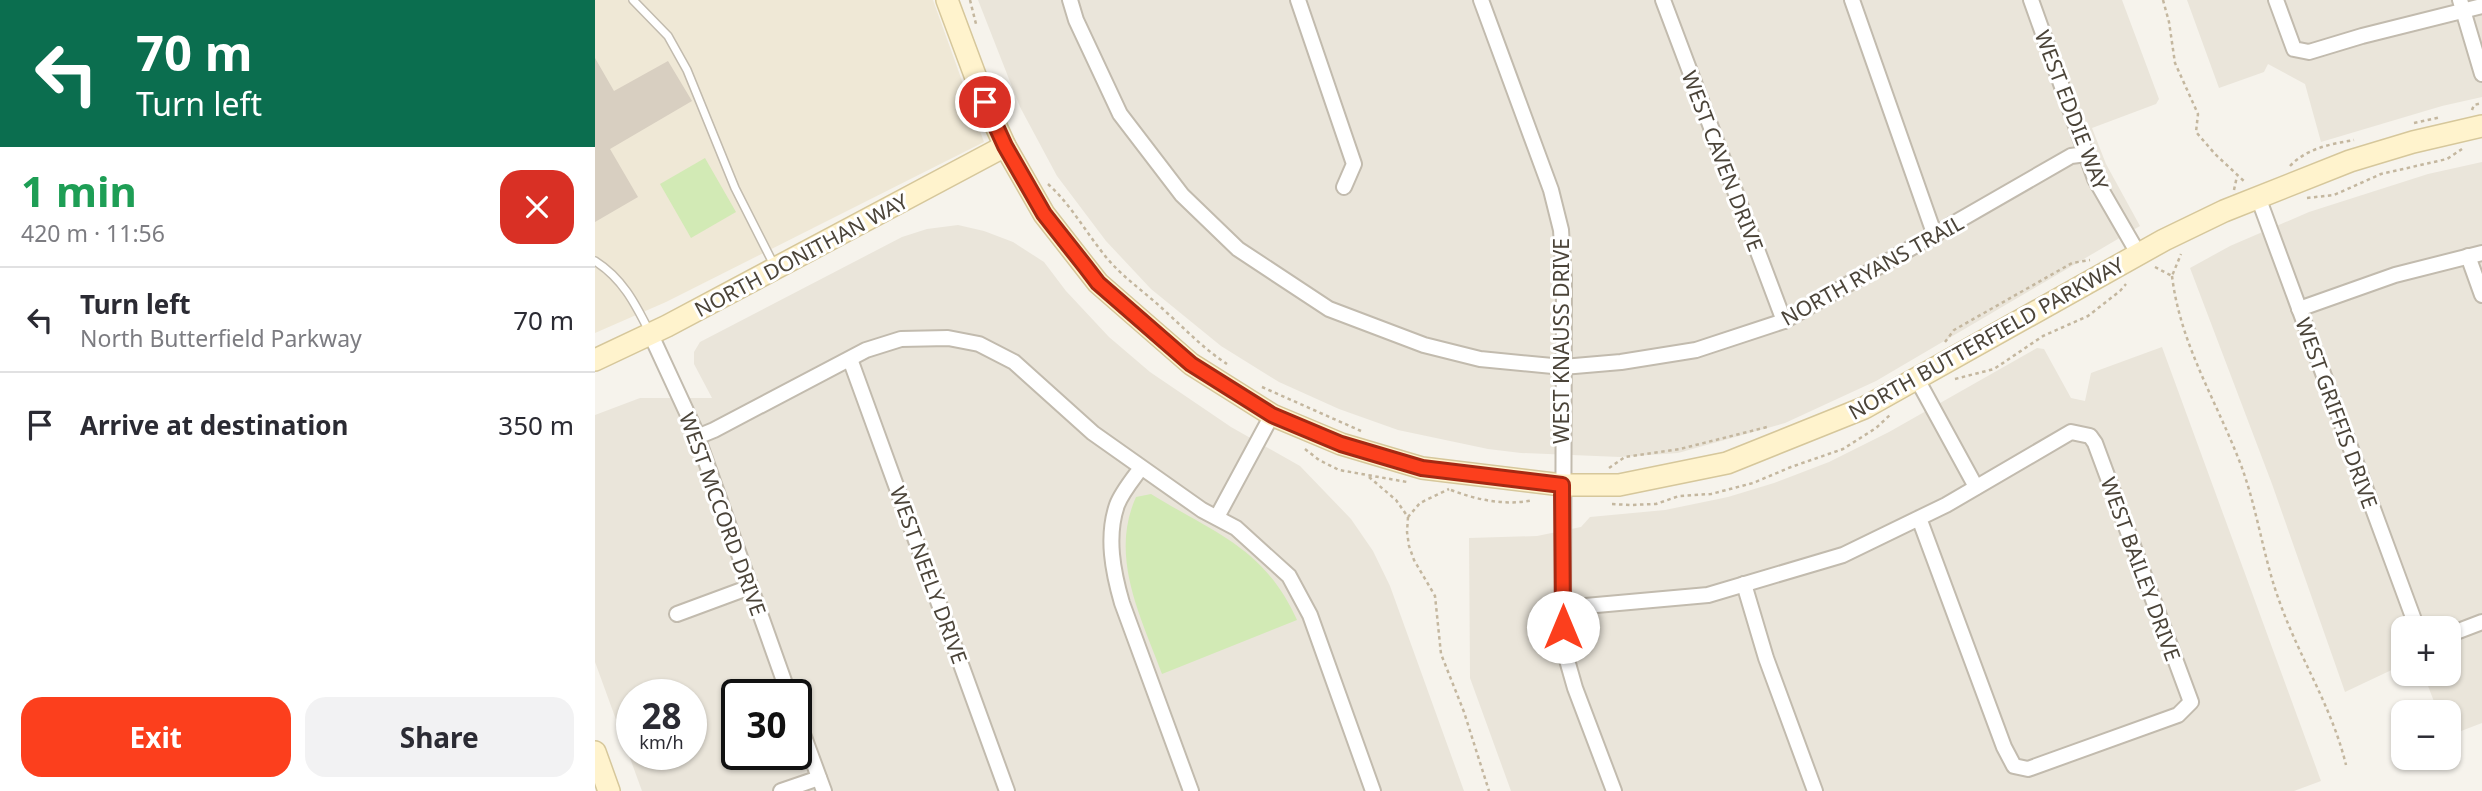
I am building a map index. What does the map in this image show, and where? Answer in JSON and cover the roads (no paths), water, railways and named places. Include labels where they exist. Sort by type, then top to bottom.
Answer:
[{"type":"street","name":"NORTH BUTTERFIELD PARKWAY","points":[[947,0],[985,102],[1005,146],[1044,214],[1098,283],[1191,364],[1272,415],[1341,444],[1422,468],[1562,485],[1619,485],[1727,463],[1864,408],[2015,322],[2147,261],[2164,240],[2253,191],[2475,122]]},
{"type":"street","name":"NORTH RYANS TRAIL","points":[[1070,0],[1076,20],[1120,114],[1182,195],[1238,249],[1329,309],[1424,345],[1480,359],[1563,367],[1621,362],[1696,350],[1784,321],[2071,156],[2086,154]]},
{"type":"street","points":[[1298,0],[1355,164],[1344,187]]},
{"type":"street","name":"WEST KNAUSS DRIVE","points":[[1481,0],[1551,190],[1561,230],[1564,278],[1563,646],[1575,688],[1614,791]]},
{"type":"street","name":"WEST CAVEN DRIVE","points":[[1663,0],[1784,321]]},
{"type":"street","points":[[1852,0],[1935,236]]},
{"type":"street","name":"WEST EDDIE WAY","points":[[2031,0],[2095,179],[2147,261]]},
{"type":"street","points":[[2276,0],[2294,49],[2309,52],[2462,5],[2482,6]]},
{"type":"street","points":[[2462,5],[2482,74]]},
{"type":"street","name":"NORTH DONITHAN WAY","points":[[595,360],[651,335],[1005,146]]},
{"type":"street","name":"WEST GRIFFIS DRIVE","points":[[2253,191],[2413,616]]},
{"type":"street","points":[[2299,309],[2395,275],[2475,255],[2482,295]]},
{"type":"street","name":"WEST MCCORD DRIVE","points":[[651,335],[697,437],[783,679]]},
{"type":"street","points":[[697,437],[866,350],[901,339],[948,338],[979,344],[1014,362],[1093,433],[1202,510],[1236,528],[1289,576],[1310,615],[1373,791]]},
{"type":"street","name":"WEST NEELY DRIVE","points":[[850,359],[1007,791]]},
{"type":"street","points":[[1563,608],[1708,594],[1843,555],[1976,487],[1917,379]]},
{"type":"street","points":[[1217,517],[1272,415]]},
{"type":"street","name":"WEST BAILEY DRIVE","points":[[1919,518],[2004,747],[2014,766],[2028,769],[2178,715],[2191,702],[2095,443],[2090,436],[2071,432],[1976,487]]},
{"type":"street","points":[[1141,468],[1117,505],[1112,538],[1113,572],[1191,791]]},
{"type":"street","points":[[1744,584],[1766,658],[1815,791]]},
{"type":"street","points":[[677,614],[750,587]]},
{"type":"street","points":[[2461,630],[2482,622]]},
{"type":"street","points":[[595,752],[609,791]]},
{"type":"street","points":[[781,791],[821,784],[812,759]]},
{"type":"lane","points":[[633,0],[668,36],[687,70],[735,188],[776,269]]},
{"type":"lane","points":[[595,261],[609,270],[625,287],[651,335]]}]
